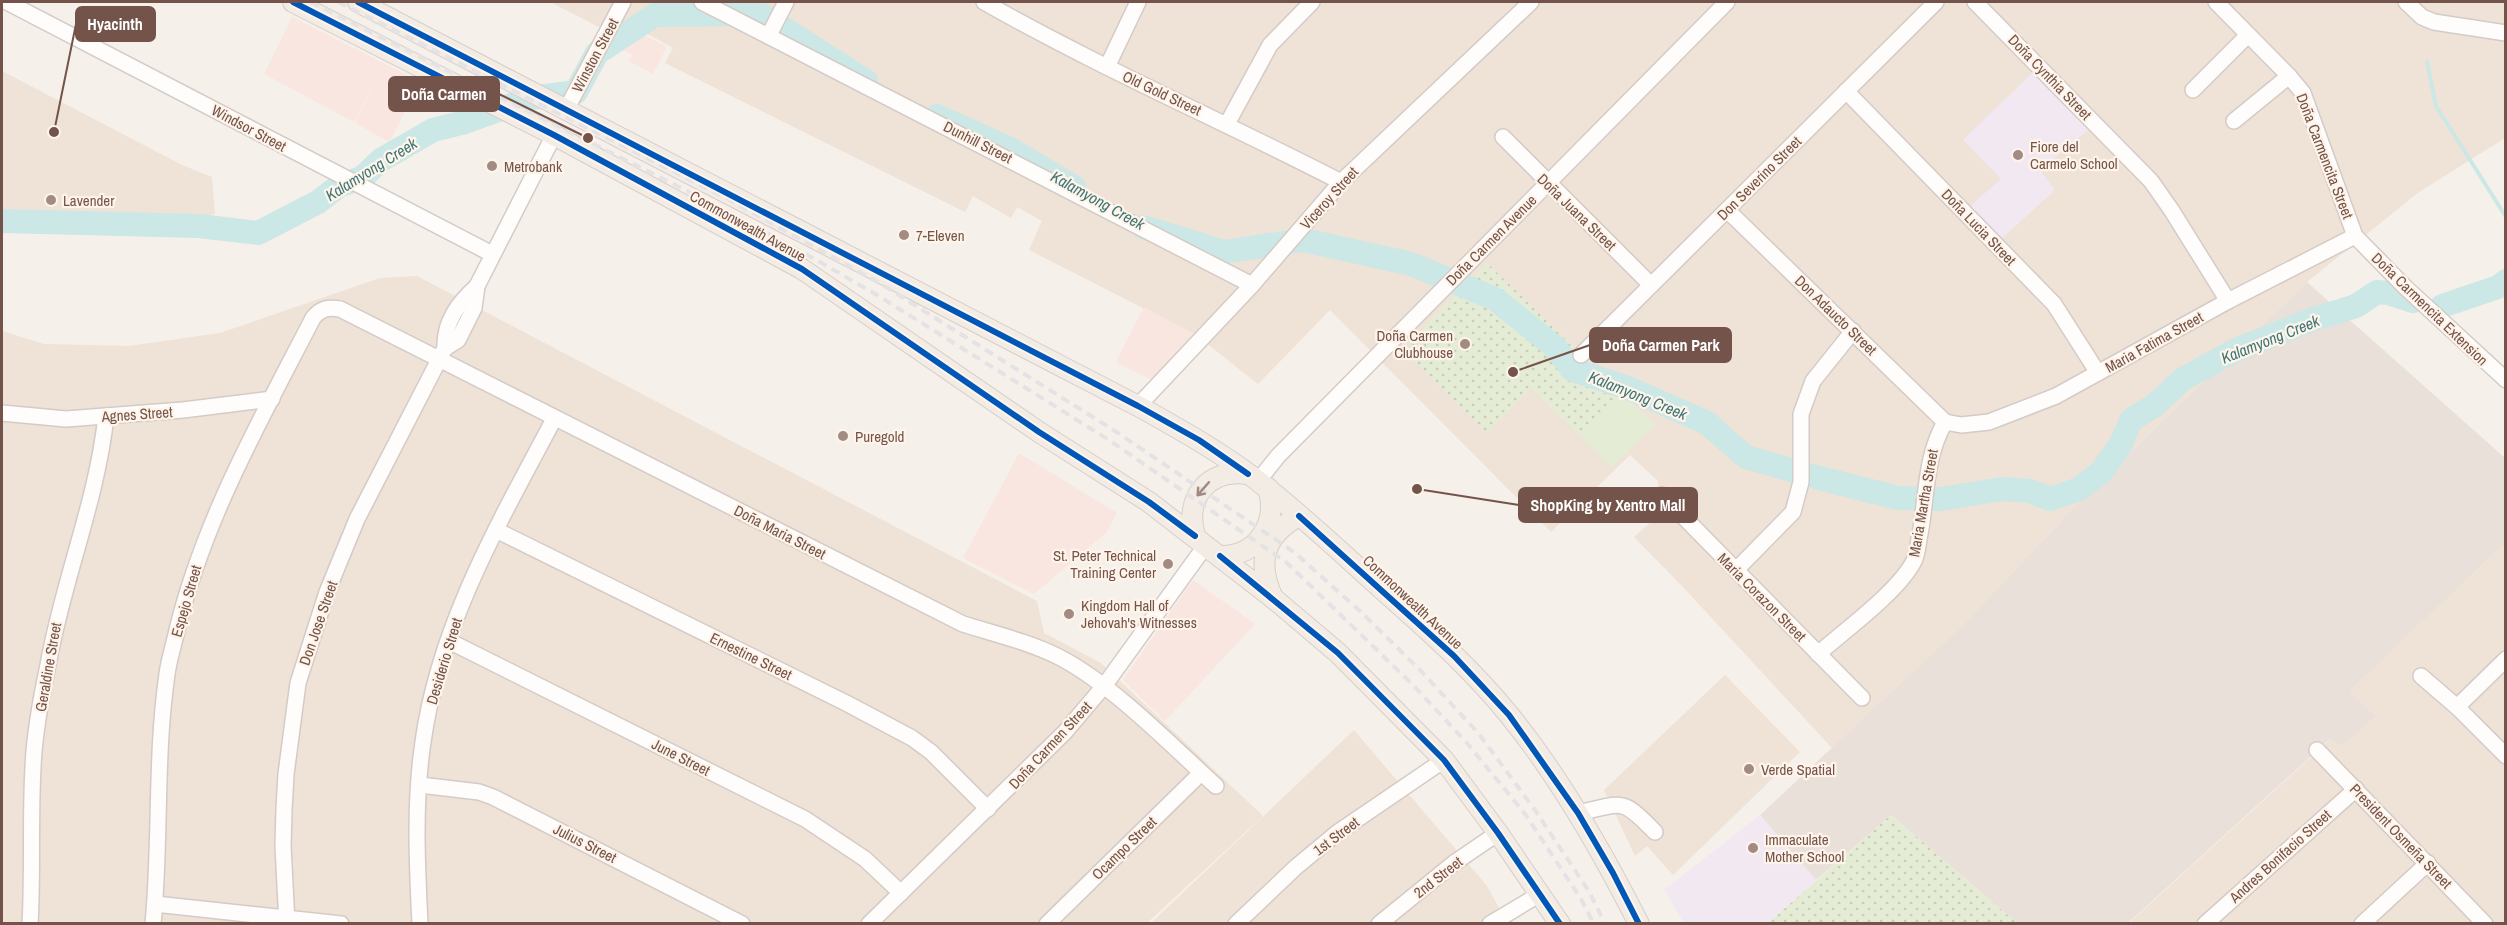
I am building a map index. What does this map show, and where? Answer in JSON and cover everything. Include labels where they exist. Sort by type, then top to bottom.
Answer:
[{"type":"main road","name":"Commonwealth Avenue","points":[[293,2],[554,135],[802,269],[1033,428],[1140,496],[1274,598],[1338,654],[1444,760],[1498,833],[1560,924]]},
{"type":"main road","name":"Commonwealth Avenue","points":[[358,2],[567,108],[1138,406],[1199,440],[1258,481],[1454,656],[1509,715],[1578,813],[1640,924]]},
{"type":"main road","points":[[1223,475],[1258,481],[1272,512],[1263,535],[1245,551],[1207,546],[1192,510],[1193,503],[1202,489],[1223,475]]},
{"type":"main road","points":[[1274,598],[1265,579],[1265,554],[1270,541],[1279,529],[1299,516]]},
{"type":"street","name":"Windsor Street","points":[[7,2],[492,254]]},
{"type":"street","name":"Winston Street","points":[[567,108],[623,2]]},
{"type":"street","name":"Dunhill Street","points":[[702,2],[1252,285]]},
{"type":"street","points":[[769,35],[786,2]]},
{"type":"street","name":"Old Gold Street","points":[[984,2],[1107,67],[1341,182]]},
{"type":"street","points":[[1107,67],[1138,2]]},
{"type":"street","points":[[1227,124],[1269,45],[1312,2]]},
{"type":"street","name":"Viceroy Street","points":[[1138,406],[1252,285],[1341,182],[1531,2]]},
{"type":"street","name":"Doña Carmen Avenue","points":[[1258,481],[1278,456],[1727,2]]},
{"type":"street","name":"Don Severino Street","points":[[1581,354],[1936,2]]},
{"type":"street","name":"Doña Cynthia Street","points":[[1975,2],[2151,181],[2228,301]]},
{"type":"street","name":"Doña Carmencita Street","points":[[2216,2],[2304,93],[2355,236]]},
{"type":"street","points":[[2406,2],[2422,17],[2434,22],[2505,33]]},
{"type":"street","points":[[2193,90],[2248,35]]},
{"type":"street","points":[[2234,121],[2289,76]]},
{"type":"street","name":"Doña Lucia Street","points":[[1846,91],[2054,304],[2098,373]]},
{"type":"street","name":"Don Jose Street","points":[[287,921],[284,874],[286,774],[298,683],[327,592],[357,519],[442,354],[458,340],[474,308],[477,286],[554,135]]},
{"type":"street","name":"Doña Juana Street","points":[[1503,137],[1547,184],[1651,285]]},
{"type":"street","name":"Don Adaucto Street","points":[[1726,210],[1945,422]]},
{"type":"street","name":"Maria Fatima Street","points":[[1945,422],[1961,425],[1989,422],[2056,396],[2228,301],[2355,236]]},
{"type":"street","name":"Doña Carmencita Extension","points":[[2355,236],[2405,287],[2505,380]]},
{"type":"street","name":"Doña Maria Street","points":[[324,309],[340,309],[442,354],[554,419],[963,624],[1035,647],[1060,658],[1104,686],[1216,786]]},
{"type":"street","name":"Espejo Street","points":[[153,924],[159,744],[167,672],[186,595],[207,534],[272,399],[313,318],[324,309]]},
{"type":"street","points":[[1736,570],[1793,512],[1801,482],[1802,414],[1813,381],[1853,331]]},
{"type":"street","name":"Agnes Street","points":[[2,413],[66,419],[183,410],[272,399]]},
{"type":"street","name":"Geraldine Street","points":[[30,924],[33,767],[47,667],[59,609],[100,463],[106,416]]},
{"type":"street","name":"Desiderio Street","points":[[420,924],[416,833],[423,743],[431,699],[470,583],[554,419]]},
{"type":"street","name":"Maria Martha Street","points":[[1818,654],[1895,586],[1915,559],[1925,488],[1935,439],[1945,422]]},
{"type":"street","name":"Maria Corazon Street","points":[[1662,495],[1862,698]]},
{"type":"street","name":"Ernestine Street","points":[[496,530],[912,738],[931,752],[988,809]]},
{"type":"street","name":"Doña Carmen Street","points":[[869,924],[1065,732],[1104,686],[1207,546]]},
{"type":"street","name":"June Street","points":[[449,641],[806,819],[865,859],[901,893]]},
{"type":"street","points":[[2457,707],[2505,659]]},
{"type":"street","points":[[2421,676],[2457,707],[2505,756]]},
{"type":"street","name":"President Osmeña Street","points":[[2317,750],[2485,924]]},
{"type":"street","name":"1st Street","points":[[1236,924],[1296,867],[1337,833],[1444,760]]},
{"type":"street","name":"Ocampo Street","points":[[1047,924],[1201,773]]},
{"type":"street","name":"Julius Street","points":[[420,785],[479,792],[493,797],[742,924]]},
{"type":"street","name":"Andres Bonifacio Street","points":[[2205,924],[2355,789]]},
{"type":"street","points":[[1578,813],[1616,805],[1630,807],[1655,832]]},
{"type":"street","name":"2nd Street","points":[[1379,924],[1454,863],[1498,833]]},
{"type":"street","points":[[2362,924],[2428,863]]},
{"type":"street","points":[[1490,924],[1540,894]]},
{"type":"street","points":[[155,904],[287,921],[340,924]]},
{"type":"shaded area","points":[[550,2],[2505,2],[2505,138],[2419,192],[2307,282],[2087,494],[1963,625],[1832,748],[1634,537],[1660,514],[1658,481],[1630,455],[1551,532],[1330,310],[1258,384],[1196,335],[1029,250],[1042,221],[1017,207],[1011,218],[973,196],[965,212],[665,63],[673,48],[624,21],[615,35]]},
{"type":"shaded area","points":[[292,17],[421,82],[389,142],[355,123],[378,77],[354,122],[264,74]]},
{"type":"shaded area","points":[[626,26],[667,47],[653,74],[629,61],[632,55],[616,46]]},
{"type":"shaded area","name":"Fiore del Carmelo School","points":[[2035,70],[2088,130],[2040,170],[2055,190],[1999,241],[1969,207],[2001,179],[1963,140]]},
{"type":"shaded area","points":[[2,71],[182,165],[212,177],[215,214],[134,230],[73,225],[2,215]]},
{"type":"shaded area","points":[[417,276],[1037,601],[1044,633],[1101,663],[1263,816],[1147,923],[2,923],[2,331],[44,344],[129,346],[220,333],[380,278]]},
{"type":"shaded area","points":[[2307,282],[2505,458],[2505,543],[2350,691],[2376,717],[2342,746],[2330,739],[2128,923],[2017,923],[1891,815],[1816,880],[1760,815],[1963,625],[2087,494]]},
{"type":"shaded area","points":[[1144,307],[1196,335],[1152,380],[1116,362]]},
{"type":"shaded area","points":[[1019,453],[1117,513],[1106,533],[1034,594],[963,558]]},
{"type":"shaded area","points":[[2505,543],[2505,923],[2128,924],[2331,739],[2342,746],[2375,718],[2350,691]]},
{"type":"shaded area","points":[[1193,580],[1255,624],[1165,721],[1123,680]]},
{"type":"shaded area","points":[[1725,675],[1800,752],[1673,875],[1647,846],[1635,856],[1604,790]]},
{"type":"shaded area","points":[[1354,730],[1487,886],[1507,923],[1150,924]]},
{"type":"shaded area","name":"Immaculate Mother School","points":[[1760,815],[1816,880],[1768,923],[1684,923],[1664,890]]},
{"type":"green space","points":[[1487,263],[1655,425],[1612,467],[1531,388],[1487,433],[1409,356],[1414,350],[1408,343]]},
{"type":"green space","points":[[1624,395],[1655,425],[1612,467],[1582,437]]},
{"type":"green space","points":[[1891,815],[2017,923],[1768,923]]},
{"type":"waterway","name":"Kalamyong Creek","points":[[2,221],[199,226],[258,233],[318,202],[340,185],[362,178],[381,160],[433,130],[465,122],[531,98],[576,92],[597,53],[655,15],[761,14],[866,81]]},
{"type":"waterway","points":[[2427,62],[2436,106],[2506,217]]},
{"type":"waterway","name":"Kalamyong Creek","points":[[937,116],[1012,150],[1074,187]]},
{"type":"waterway","name":"Kalamyong Creek","points":[[1143,227],[1224,252],[1303,240],[1411,264],[1495,299],[1555,347],[1573,370],[1628,388],[1707,423],[1746,457],[1898,498],[1941,499],[2002,489],[2030,491],[2050,499],[2079,489],[2102,471],[2121,444],[2131,420],[2155,405],[2183,379],[2236,350],[2314,319],[2356,306],[2377,292],[2413,301]]},
{"type":"waterway","name":"Kalamyong Creek","points":[[2442,306],[2498,287],[2506,281]]},
{"type":"railway","points":[[311,2],[723,209],[820,262],[1109,440],[1287,563],[1411,683],[1467,743],[1525,814],[1581,899],[1594,924]]},
{"type":"railway","points":[[338,2],[728,199],[881,284],[1115,431],[1294,552],[1360,611],[1421,671],[1479,734],[1535,810],[1590,893],[1605,924]]},
{"type":"cycle path","points":[[293,2],[554,135],[802,269],[1039,432],[1149,502],[1195,536]]},
{"type":"cycle path","points":[[358,2],[1138,406],[1199,440],[1248,474]]},
{"type":"cycle path","points":[[1299,516],[1454,656],[1509,715],[1578,813],[1639,924]]},
{"type":"cycle path","points":[[1220,556],[1338,653],[1444,760],[1498,833],[1560,924]]},
{"type":"place","name":"Hyacinth","points":[[54,132]]},
{"type":"place","name":"Doña Carmen","points":[[588,138]]},
{"type":"place","name":"Fiore del Carmelo School","points":[[2018,155]]},
{"type":"place","name":"Metrobank","points":[[492,166]]},
{"type":"place","name":"Lavender","points":[[51,200]]},
{"type":"place","name":"7-Eleven","points":[[904,235]]},
{"type":"place","name":"Doña Carmen Clubhouse","points":[[1465,344]]},
{"type":"place","name":"Doña Carmen Park","points":[[1513,372]]},
{"type":"place","name":"Puregold","points":[[843,436]]},
{"type":"place","name":"ShopKing by Xentro Mall","points":[[1417,489]]},
{"type":"place","name":"St. Peter Technical Training Center","points":[[1168,564]]},
{"type":"place","name":"Kingdom Hall of Jehovah's Witnesses","points":[[1069,614]]},
{"type":"place","name":"Verde Spatial","points":[[1749,769]]},
{"type":"place","name":"Immaculate Mother School","points":[[1753,848]]}]
